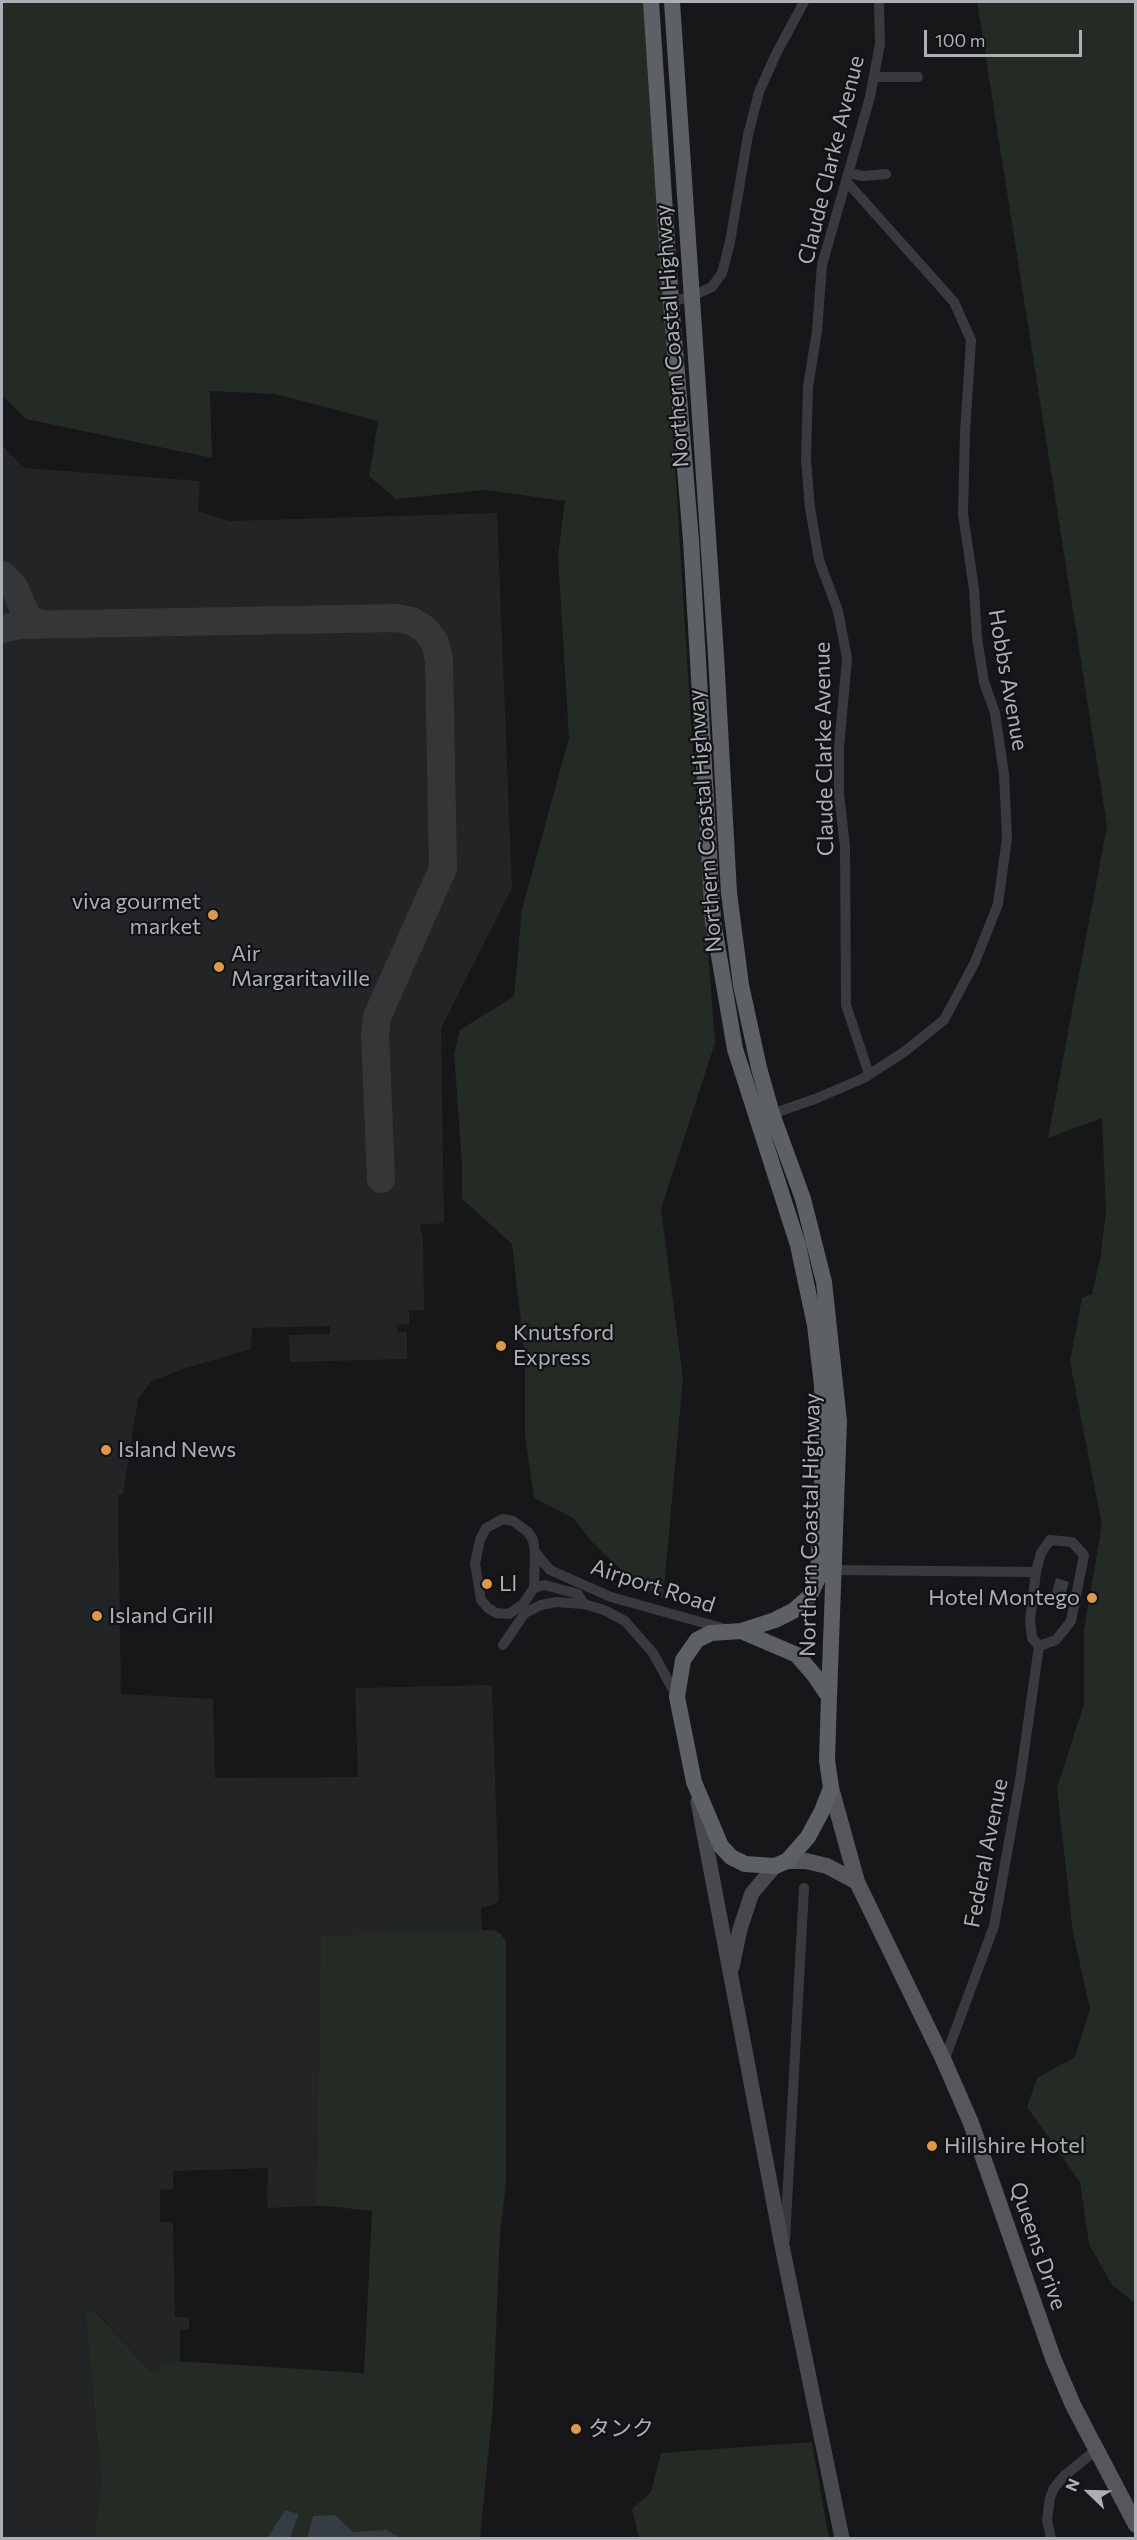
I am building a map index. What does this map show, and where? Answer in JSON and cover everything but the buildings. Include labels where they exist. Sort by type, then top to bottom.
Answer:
[{"type":"highway","name":"Northern Coastal Highway","points":[[651,2],[670,302],[691,540],[713,921],[735,1049],[798,1245],[815,1325],[822,1385],[824,1442],[818,1578],[809,1597],[793,1611],[775,1620],[737,1631]]},
{"type":"highway","name":"Northern Coastal Highway","points":[[672,2],[717,667],[729,893],[741,985],[759,1068],[772,1114],[803,1199],[824,1282],[839,1421],[829,1697]]},
{"type":"highway","points":[[737,1631],[796,1655],[815,1676],[829,1697],[826,1760],[831,1788],[808,1837],[781,1863],[746,1864],[726,1852],[716,1836],[694,1782],[677,1697],[683,1660],[697,1640],[711,1634],[737,1631]]},
{"type":"main road","points":[[694,1782],[784,2255],[842,2538]]},
{"type":"main road","name":"Queens Drive","points":[[831,1788],[857,1882],[972,2124],[1053,2358],[1073,2405],[1136,2525]]},
{"type":"main road","points":[[730,1976],[740,1929],[752,1893],[781,1863],[806,1862],[827,1866],[857,1882]]},
{"type":"street","points":[[670,302],[692,296],[712,286],[722,273],[730,242],[748,135],[759,92],[804,2]]},
{"type":"street","name":"Claude Clarke Avenue","points":[[869,1074],[846,1005],[844,848],[838,748],[847,658],[838,611],[819,560],[810,508],[806,460],[808,387],[817,331],[822,265],[874,77],[880,44],[879,2]]},
{"type":"street","points":[[874,77],[918,77]]},
{"type":"street","points":[[848,177],[886,174]]},
{"type":"street","name":"Hobbs Avenue","points":[[772,1114],[815,1099],[869,1074],[904,1052],[944,1020],[975,962],[998,904],[1007,838],[1004,774],[995,713],[984,682],[977,638],[974,589],[963,514],[971,340],[954,302],[848,177]]},
{"type":"street","name":"Airport Road","points":[[584,1604],[578,1594],[545,1585],[534,1588],[523,1604],[509,1614],[496,1613],[488,1608],[481,1600],[475,1563],[480,1540],[486,1528],[503,1519],[513,1521],[528,1532],[533,1540],[535,1552],[550,1570],[611,1597],[737,1631]]},
{"type":"street","points":[[1050,1540],[1072,1542],[1084,1555],[1071,1621],[1056,1641],[1039,1646],[1032,1638],[1030,1620],[1036,1572],[1041,1553],[1050,1540]]},
{"type":"street","points":[[534,1588],[535,1552]]},
{"type":"street","points":[[833,1570],[1036,1572]]},
{"type":"street","name":"Airport Road","points":[[503,1645],[525,1613],[541,1605],[556,1602],[584,1604],[604,1610],[626,1621],[653,1653],[677,1697]]},
{"type":"street","name":"Federal Avenue","points":[[944,2061],[994,1926],[1020,1780],[1039,1646]]},
{"type":"street","points":[[784,2255],[804,1888]]},
{"type":"street","points":[[1051,2538],[1047,2520],[1054,2488],[1064,2476],[1096,2450]]},
{"type":"shaded area","points":[[2,2],[646,2],[693,754],[715,1043],[661,1209],[683,1378],[663,1599],[621,1570],[592,1542],[573,1518],[534,1498],[525,1437],[525,1356],[512,1244],[462,1199],[462,1165],[454,1053],[460,1030],[514,996],[522,909],[569,738],[558,557],[565,501],[485,490],[396,499],[369,476],[378,421],[275,394],[210,391],[212,458],[26,419],[3,396],[2,392]]},
{"type":"shaded area","points":[[977,2],[1135,2],[1135,2303],[1112,2285],[1089,2244],[1080,2182],[1027,2107],[1037,2078],[1075,2057],[1090,2009],[1073,1933],[1057,1788],[1084,1704],[1084,1630],[1102,1525],[1070,1362],[1082,1298],[1092,1294],[1100,1259],[1106,1213],[1102,1118],[1048,1138],[1107,826]]},
{"type":"shaded area","points":[[2,445],[24,468],[200,481],[198,511],[229,521],[497,513],[512,888],[441,1028],[444,1223],[420,1225],[423,1240],[424,1310],[409,1310],[409,1324],[397,1325],[397,1332],[407,1332],[407,1359],[290,1362],[289,1335],[330,1334],[330,1326],[252,1328],[251,1349],[186,1368],[152,1381],[138,1399],[123,1494],[118,1495],[121,1694],[213,1699],[215,1778],[358,1777],[355,1688],[492,1685],[499,1900],[496,1904],[481,1908],[482,1932],[386,2203],[267,2208],[268,2168],[173,2171],[173,2189],[160,2190],[160,2222],[173,2222],[175,2317],[189,2317],[189,2329],[180,2330],[180,2360],[152,2372],[95,2311],[85,2311],[101,2483],[94,2538],[2,2538]]},
{"type":"shaded area","points":[[1056,1578],[1069,1582],[1063,1603],[1050,1600]]},
{"type":"shaded area","points":[[493,1930],[501,1934],[506,1942],[506,2184],[500,2234],[493,2406],[480,2538],[400,2538],[353,2532],[313,2516],[307,2538],[290,2538],[298,2515],[285,2510],[267,2538],[94,2538],[101,2483],[85,2311],[94,2311],[152,2372],[175,2361],[364,2373],[372,2211],[317,2205],[321,1937],[399,1932]]},
{"type":"shaded area","points":[[812,2442],[829,2538],[639,2538],[632,2509],[651,2492],[661,2453]]},
{"type":"shaded area","points":[[285,2510],[299,2514],[290,2538],[267,2538]]},
{"type":"shaded area","points":[[335,2515],[353,2532],[386,2530],[401,2538],[307,2538],[313,2516]]},
{"type":"taxiway","points":[[2,575],[14,587],[28,619],[41,624]]},
{"type":"taxiway","points":[[2,629],[19,625],[396,618],[412,621],[426,630],[435,643],[439,659],[443,868],[377,1017],[375,1033],[381,1179]]},
{"type":"place","name":"viva gourmet market","points":[[213,915]]},
{"type":"place","name":"Air Margaritaville","points":[[219,967]]},
{"type":"place","name":"Knutsford Express","points":[[501,1346]]},
{"type":"place","name":"Island News","points":[[106,1450]]},
{"type":"place","name":"Ll","points":[[487,1584]]},
{"type":"place","name":"Hotel Montego","points":[[1092,1598]]},
{"type":"place","name":"Island Grill","points":[[97,1616]]},
{"type":"place","name":"Hillshire Hotel","points":[[932,2146]]},
{"type":"place","name":"タンク","points":[[576,2429]]}]
